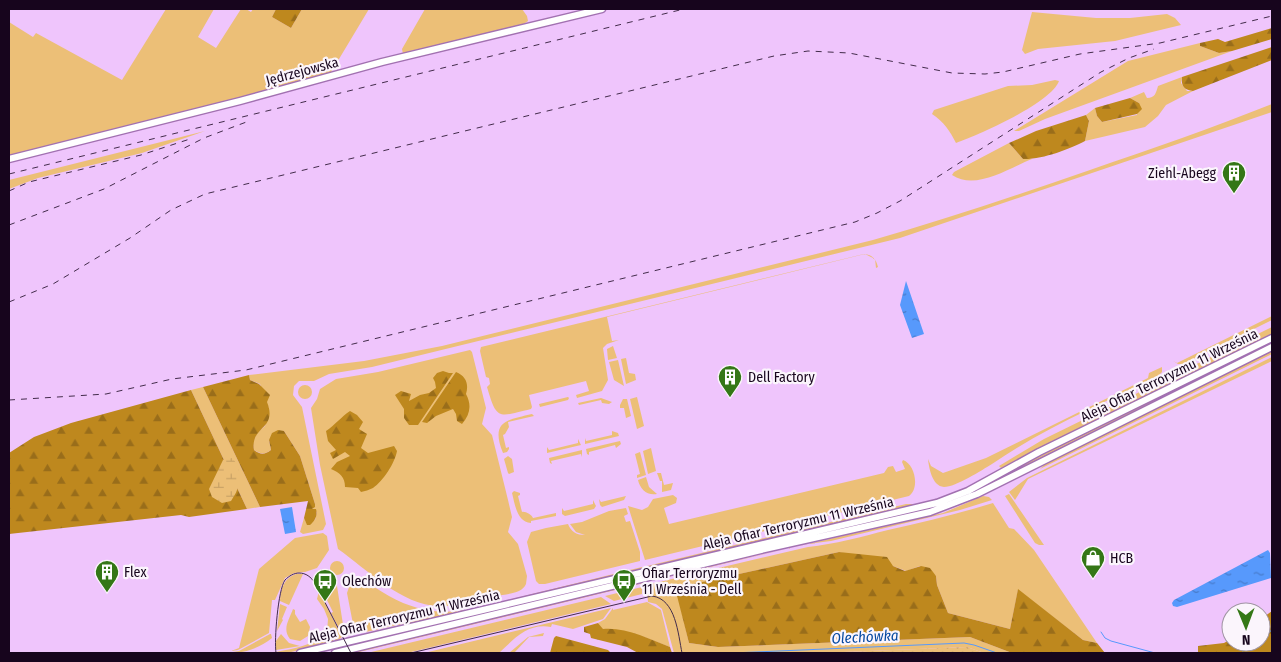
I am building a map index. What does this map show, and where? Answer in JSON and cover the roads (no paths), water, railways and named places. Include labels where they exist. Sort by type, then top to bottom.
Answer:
[{"type":"street","name":"Jędrzejowska","points":[[9,159],[240,101],[382,62],[602,9]]},
{"type":"street","name":"Aleja Ofiar Terroryzmu 11 Września","points":[[300,653],[937,503],[968,491],[1030,457],[1272,338]]},
{"type":"street","name":"Aleja Ofiar Terroryzmu 11 Września","points":[[334,653],[942,508],[970,497],[1272,347]]},
{"type":"water","points":[[906,281],[924,334],[912,338],[900,305]]},
{"type":"water","points":[[292,507],[296,532],[285,534],[280,509]]},
{"type":"water","points":[[1268,550],[1270,553],[1271,578],[1177,607],[1173,606],[1174,600]]},
{"type":"waterway","points":[[1101,632],[1105,638],[1111,641],[1155,653]]},
{"type":"waterway","name":"Olechówka","points":[[732,653],[964,643],[997,653]]},
{"type":"waterway","name":"Olechówka","points":[[1156,653],[1165,653]]},
{"type":"tram line","points":[[276,653],[277,615],[280,594],[285,580],[293,574],[299,573],[308,576],[315,583],[351,653]]},
{"type":"tram line","points":[[411,653],[652,596],[660,599],[671,610],[677,627],[682,653]]},
{"type":"railway","points":[[9,174],[684,9]]},
{"type":"railway","points":[[9,302],[53,284],[130,238],[171,210],[205,194],[774,56],[808,51],[849,53],[952,73],[985,74],[1003,72],[1080,54],[1160,43],[1272,16]]},
{"type":"railway","points":[[9,400],[106,394],[172,379],[246,370],[855,222],[900,201],[1101,72],[1129,58],[1154,49]]},
{"type":"railway","points":[[9,225],[104,189],[204,138],[249,121]]},
{"type":"railway","points":[[9,191],[29,182],[141,155],[193,138]]},
{"type":"place","name":"Ziehl-Abegg","points":[[1234,194]]},
{"type":"place","name":"Dell Factory","points":[[730,398]]},
{"type":"place","name":"HCB","points":[[1093,579]]},
{"type":"place","name":"Flex","points":[[107,593]]},
{"type":"place","name":"Olechów","points":[[325,602]]},
{"type":"place","name":"Ofiar Terroryzmu 11 Września - Dell","points":[[624,602]]}]
